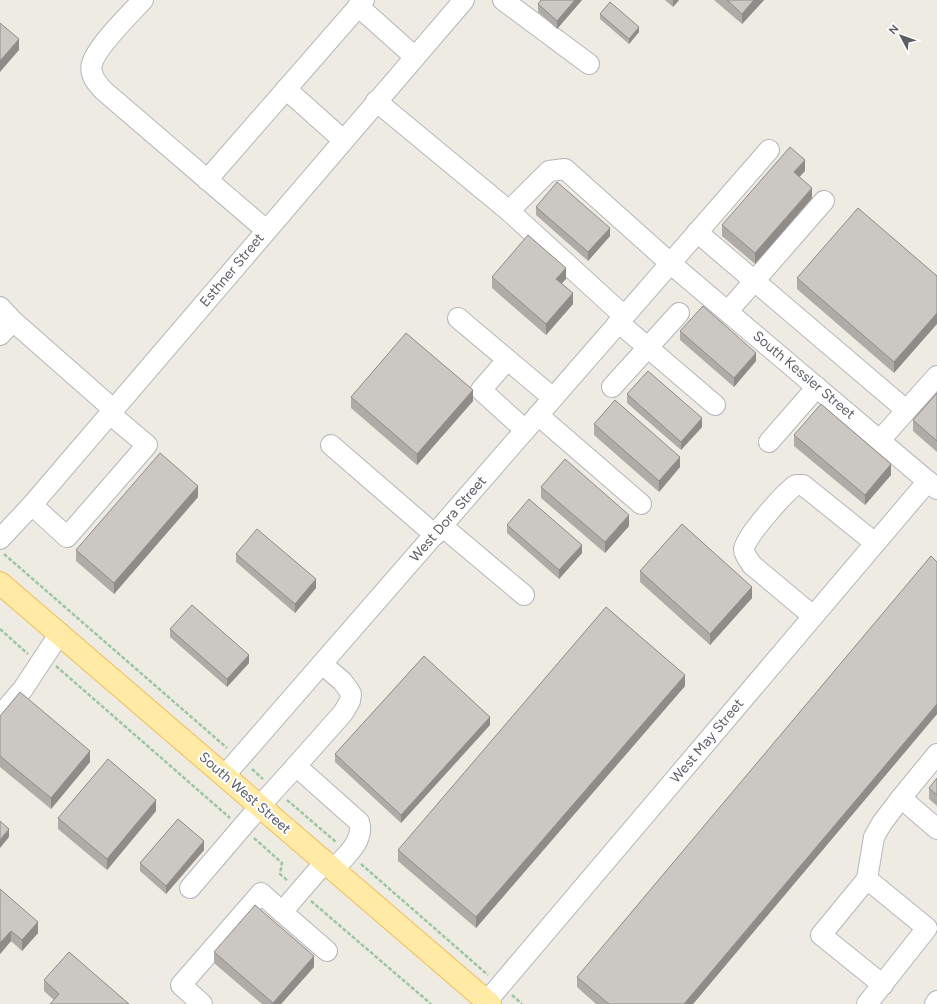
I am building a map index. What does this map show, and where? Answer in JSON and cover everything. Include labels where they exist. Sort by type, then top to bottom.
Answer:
[{"type":"main road","name":"South West Street","points":[[0,583],[485,998]]},
{"type":"street","points":[[143,0],[98,51],[92,65],[94,81],[266,230]]},
{"type":"street","name":"Esthner Street","points":[[0,539],[32,505],[376,101],[464,0]]},
{"type":"street","points":[[207,180],[361,3],[415,57]]},
{"type":"street","points":[[514,3],[589,64]]},
{"type":"street","points":[[286,89],[343,140]]},
{"type":"street","points":[[376,101],[509,211],[621,319],[648,348],[715,404]]},
{"type":"street","name":"West Dora Street","points":[[225,775],[769,150]]},
{"type":"street","name":"South Kessler Street","points":[[509,211],[549,171],[564,168],[670,263],[933,485]]},
{"type":"street","points":[[728,311],[824,201]]},
{"type":"street","points":[[697,232],[906,410]]},
{"type":"street","points":[[612,387],[679,313]]},
{"type":"street","points":[[458,318],[552,398]]},
{"type":"street","points":[[4,321],[147,444],[67,537],[32,505]]},
{"type":"street","points":[[507,360],[481,390],[532,423],[641,504]]},
{"type":"street","points":[[880,440],[937,376]]},
{"type":"street","points":[[769,442],[817,387]]},
{"type":"street","points":[[332,445],[438,530],[524,595]]},
{"type":"street","points":[[813,616],[752,565],[746,557],[744,549],[747,540],[780,499],[796,485],[803,486],[876,544]]},
{"type":"street","name":"West May Street","points":[[485,998],[813,616],[876,544],[933,485]]},
{"type":"street","points":[[0,716],[23,689],[60,633]]},
{"type":"street","points":[[190,888],[241,827],[343,713],[350,701],[351,694],[342,681],[322,664]]},
{"type":"street","points":[[883,985],[821,935],[867,879],[874,837],[882,823],[937,754]]},
{"type":"street","points":[[282,912],[300,891],[348,853],[360,833],[359,822],[296,766]]},
{"type":"street","points":[[901,798],[937,829]]},
{"type":"street","points":[[867,879],[927,928],[867,1004]]},
{"type":"street","points":[[202,1004],[180,985],[261,892],[327,951]]},
{"type":"path","points":[[0,551],[348,853],[485,998],[522,1004]]},
{"type":"path","points":[[0,629],[43,667],[56,666],[78,683],[282,863],[280,874],[430,1004]]},
{"type":"building","points":[[541,0],[575,0],[557,21],[538,4]]},
{"type":"building","points":[[727,0],[754,0],[742,14]]},
{"type":"building","points":[[610,2],[639,27],[629,39],[600,14]]},
{"type":"building","points":[[0,23],[19,39],[0,61]]},
{"type":"building","points":[[790,147],[805,160],[794,172],[812,188],[755,253],[722,225]]},
{"type":"building","points":[[557,182],[610,228],[588,252],[536,207]]},
{"type":"building","points":[[858,208],[937,276],[937,313],[894,362],[797,278]]},
{"type":"building","points":[[528,235],[566,268],[556,279],[573,293],[546,324],[492,277]]},
{"type":"building","points":[[703,306],[756,353],[734,378],[680,331]]},
{"type":"building","points":[[406,333],[473,390],[417,454],[351,397]]},
{"type":"building","points":[[648,371],[702,418],[681,442],[627,394]]},
{"type":"building","points":[[937,393],[937,441],[913,420]]},
{"type":"building","points":[[615,400],[680,457],[659,481],[594,424]]},
{"type":"building","points":[[821,404],[891,464],[865,495],[794,435]]},
{"type":"building","points":[[160,453],[198,486],[114,583],[76,550]]},
{"type":"building","points":[[565,459],[629,515],[605,542],[541,487]]},
{"type":"building","points":[[529,499],[582,545],[559,570],[507,525]]},
{"type":"building","points":[[682,524],[752,587],[710,634],[640,571]]},
{"type":"building","points":[[257,529],[316,579],[295,604],[236,554]]},
{"type":"building","points":[[931,556],[937,562],[937,704],[684,1004],[609,1004],[577,977]]},
{"type":"building","points":[[192,605],[249,655],[227,679],[170,629]]},
{"type":"building","points":[[606,607],[685,675],[476,917],[398,850]]},
{"type":"building","points":[[424,656],[490,717],[401,815],[335,754]]},
{"type":"building","points":[[20,692],[90,751],[51,798],[0,756],[0,716]]},
{"type":"building","points":[[108,759],[156,800],[107,859],[58,818]]},
{"type":"building","points":[[937,778],[937,795],[929,788]]},
{"type":"building","points":[[178,819],[204,841],[166,886],[140,863]]},
{"type":"building","points":[[0,821],[9,829],[0,840]]},
{"type":"building","points":[[0,889],[38,922],[22,940],[11,931],[0,943]]},
{"type":"building","points":[[255,905],[314,956],[273,1003],[214,952]]},
{"type":"building","points":[[69,952],[129,1004],[50,1004],[59,994],[44,980]]}]
